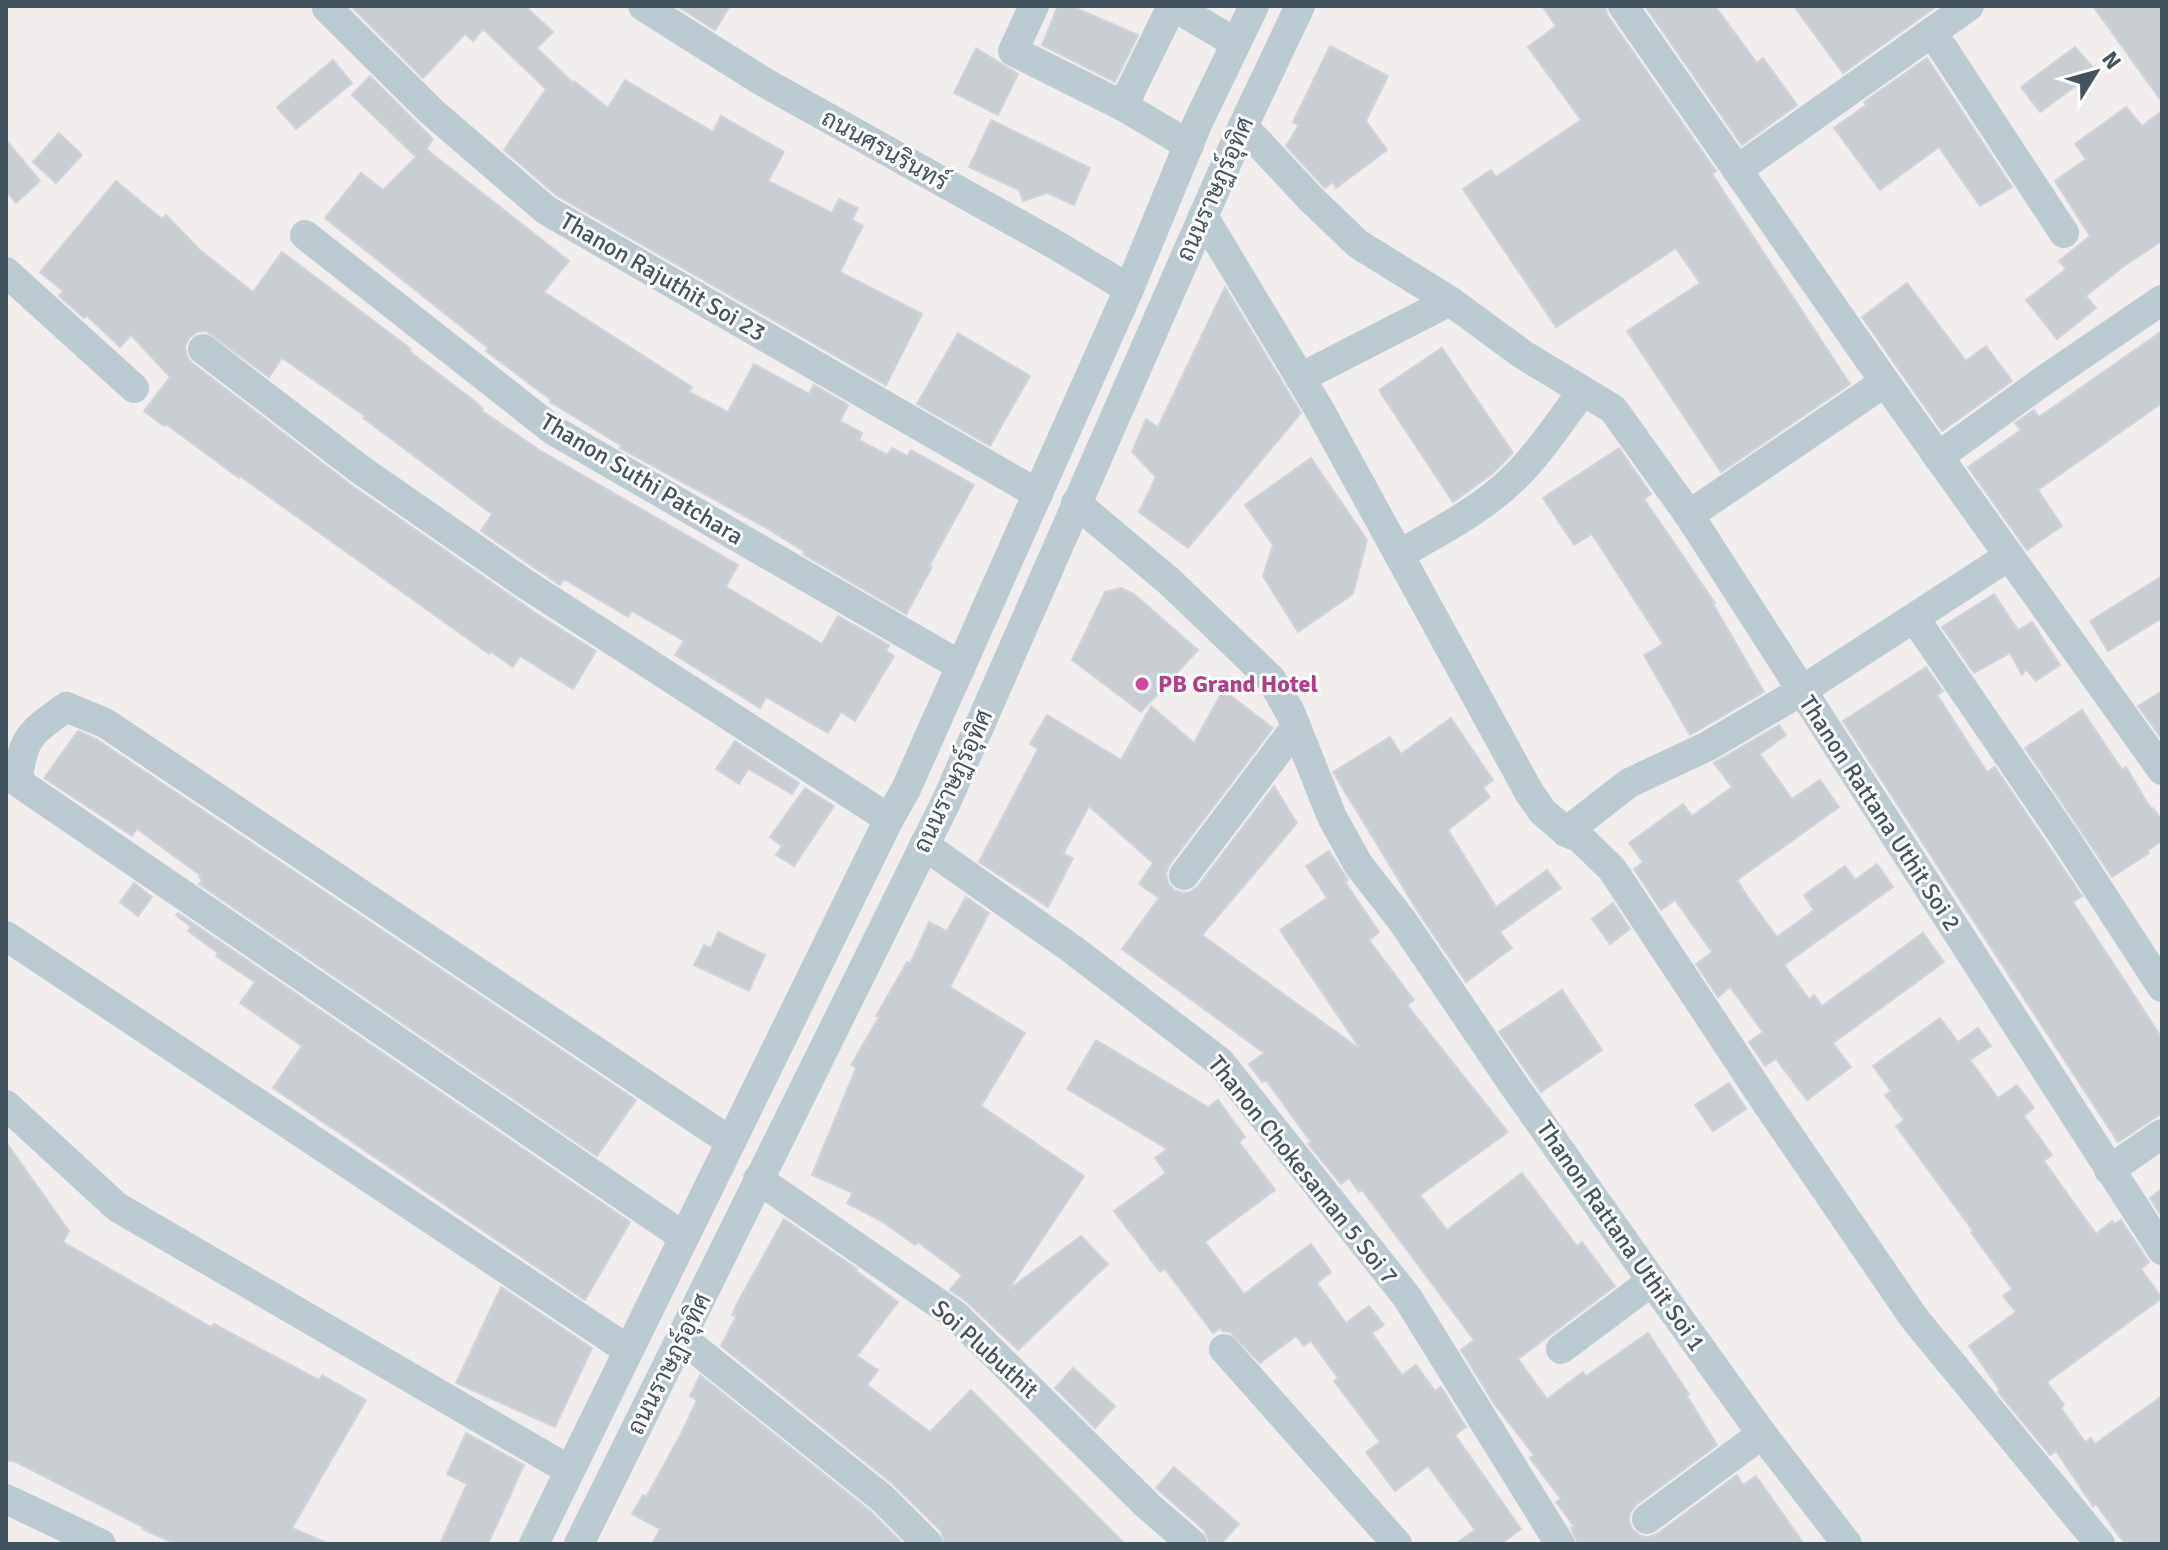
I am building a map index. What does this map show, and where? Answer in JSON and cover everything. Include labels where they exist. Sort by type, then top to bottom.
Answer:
[{"type":"street","name":"ถนนศรนรินทร์","points":[[643,6],[762,81],[1043,237],[1129,289]]},
{"type":"street","points":[[1034,6],[1013,51],[1123,106],[1189,145]]},
{"type":"street","points":[[1123,106],[1173,6],[1236,43]]},
{"type":"street","name":"ถนนราษฏร์อุทิศ","points":[[534,1544],[906,789],[1129,289],[1189,145],[1254,6]]},
{"type":"street","points":[[1623,6],[1885,382],[2162,770]]},
{"type":"street","points":[[1737,170],[1969,6]]},
{"type":"street","name":"ถนนราษฏร์อุทิศ","points":[[579,1544],[946,802],[1297,7]]},
{"type":"street","name":"Thanon Rajuthit Soi 23","points":[[327,8],[432,112],[546,210],[1038,494]]},
{"type":"street","points":[[1932,32],[2064,233]]},
{"type":"street","name":"Thanon Rattana Uthit Soi 2","points":[[1243,126],[1358,244],[1450,301],[1522,354],[1613,409],[1689,515],[2162,1250]]},
{"type":"street","points":[[1203,216],[1300,378],[1529,792],[1542,811],[1566,832],[1580,838],[1612,869],[1914,1318],[2100,1544]]},
{"type":"street","name":"Thanon Suthi Patchara","points":[[305,235],[553,430],[961,666]]},
{"type":"street","points":[[6,272],[134,388]]},
{"type":"street","points":[[1938,457],[2162,300]]},
{"type":"street","points":[[1300,378],[1450,301]]},
{"type":"street","points":[[203,349],[361,470],[499,566],[889,819]]},
{"type":"street","points":[[1689,515],[1885,382]]},
{"type":"street","points":[[1399,555],[1455,522],[1504,487],[1537,452],[1582,392]]},
{"type":"street","name":"Thanon Rattana Uthit Soi 1","points":[[1076,503],[1170,582],[1271,679],[1296,727],[1332,817],[1358,864],[1403,922],[1515,1087],[1762,1434],[1847,1544]]},
{"type":"street","points":[[1566,832],[1629,783],[1708,746],[1801,691],[2009,556]]},
{"type":"street","points":[[1915,619],[2065,838],[2162,987]]},
{"type":"street","points":[[684,1237],[18,782],[20,759],[32,732],[66,707],[105,723],[731,1142]]},
{"type":"street","points":[[1184,875],[1296,727]]},
{"type":"street","name":"Thanon Chokesaman 5 Soi 7","points":[[924,845],[1072,949],[1220,1062],[1407,1297],[1560,1544]]},
{"type":"street","points":[[6,936],[628,1350]]},
{"type":"street","points":[[800,1001],[839,1017]]},
{"type":"street","points":[[6,1105],[117,1207],[569,1470]]},
{"type":"street","points":[[2109,1170],[2162,1134]]},
{"type":"street","name":"Soi Plubuthit","points":[[758,1179],[955,1315],[1147,1505],[1192,1544]]},
{"type":"street","points":[[1561,1349],[1652,1281]]},
{"type":"street","points":[[683,1339],[882,1498],[928,1544]]},
{"type":"street","points":[[1224,1349],[1397,1544]]},
{"type":"street","points":[[1647,1519],[1762,1434]]},
{"type":"street","points":[[6,1499],[101,1544]]},
{"type":"building","points":[[351,6],[525,6],[553,32],[537,48],[573,83],[608,108],[625,80],[713,132],[721,116],[784,152],[768,181],[832,213],[839,199],[858,208],[852,220],[863,226],[840,272],[922,314],[886,385],[556,195],[504,150],[546,89],[483,29],[473,41],[465,34],[423,78]]},
{"type":"building","points":[[677,6],[730,6],[715,30]]},
{"type":"building","points":[[1058,6],[1071,6],[1138,35],[1115,82],[1042,45]]},
{"type":"building","points":[[1542,6],[1605,6],[1608,16],[1716,171],[1712,174],[1850,384],[1721,472],[1627,331],[1700,283],[1676,248],[1556,327],[1463,189],[1491,170],[1496,177],[1581,120],[1528,47],[1556,26]]},
{"type":"building","points":[[1645,6],[1715,6],[1757,63],[1763,58],[1797,105],[1742,145]]},
{"type":"building","points":[[1794,6],[1937,6],[1843,73]]},
{"type":"building","points":[[2093,6],[2162,6],[2162,102]]},
{"type":"building","points":[[1330,46],[1388,76],[1366,121],[1387,150],[1336,188],[1333,182],[1325,188],[1286,146],[1299,125],[1293,122]]},
{"type":"building","points":[[2075,47],[2096,71],[2040,112],[2021,87]]},
{"type":"building","points":[[976,48],[1018,74],[998,115],[954,93]]},
{"type":"building","points":[[1927,58],[2012,187],[1980,206],[1939,147],[1880,190],[1834,128],[1866,105],[1864,102]]},
{"type":"building","points":[[333,60],[352,83],[296,129],[277,107]]},
{"type":"building","points":[[370,76],[433,139],[426,149],[569,261],[544,292],[692,387],[689,392],[728,412],[754,364],[809,394],[814,385],[848,405],[840,421],[862,433],[859,440],[887,455],[892,448],[907,456],[911,450],[974,485],[906,614],[803,554],[805,552],[763,526],[620,448],[622,446],[550,402],[486,351],[488,348],[325,218],[361,173],[383,190],[416,157],[352,95]]},
{"type":"building","points":[[2126,107],[2142,126],[2162,111],[2162,241],[2086,296],[2096,308],[2057,339],[2026,300],[2066,269],[2059,261],[2090,236],[2055,181],[2086,159],[2075,144]]},
{"type":"building","points":[[991,120],[1090,168],[1074,205],[1047,193],[1023,201],[1019,190],[969,167]]},
{"type":"building","points":[[59,133],[82,155],[56,183],[33,162]]},
{"type":"building","points":[[6,140],[40,181],[16,203],[6,191]]},
{"type":"building","points":[[116,181],[162,219],[166,215],[200,250],[253,292],[282,252],[411,349],[409,351],[477,403],[482,411],[541,451],[738,565],[726,587],[822,644],[838,616],[889,645],[886,651],[894,656],[855,721],[841,712],[828,733],[766,697],[760,708],[675,655],[684,641],[632,611],[628,617],[564,579],[560,585],[481,531],[492,514],[363,418],[365,416],[282,358],[269,377],[206,331],[197,332],[189,338],[185,347],[192,363],[351,485],[540,616],[596,651],[573,689],[520,656],[513,667],[490,651],[489,654],[166,424],[164,426],[144,411],[170,377],[131,335],[120,347],[86,315],[84,318],[59,296],[63,291],[40,272]]},
{"type":"building","points":[[1907,283],[1966,361],[1986,346],[2012,381],[1942,431],[1862,317]]},
{"type":"building","points":[[1225,287],[1301,413],[1188,548],[1139,512],[1156,477],[1132,452],[1146,419],[1158,427]]},
{"type":"building","points":[[2162,331],[2162,403],[2038,490],[2062,526],[2027,550],[1968,467],[2021,430],[2015,423],[2034,410],[2039,417]]},
{"type":"building","points":[[958,333],[1030,376],[990,446],[917,404]]},
{"type":"building","points":[[1442,348],[1513,453],[1492,474],[1453,502],[1379,390]]},
{"type":"building","points":[[1619,448],[1651,494],[1644,499],[1715,603],[1764,692],[1690,735],[1644,655],[1663,644],[1592,534],[1574,545],[1543,498]]},
{"type":"building","points":[[1311,458],[1367,540],[1353,594],[1298,632],[1263,576],[1273,545],[1245,505]]},
{"type":"building","points":[[2162,576],[2162,618],[2108,651],[2090,621]]},
{"type":"building","points":[[1121,588],[1134,594],[1198,650],[1141,712],[1072,660],[1105,592]]},
{"type":"building","points":[[1994,594],[2018,630],[2032,622],[2060,665],[2036,681],[2026,669],[2022,675],[2010,653],[1974,673],[1942,627]]},
{"type":"building","points":[[1926,667],[1943,691],[1937,695],[1987,772],[1995,767],[2082,896],[2073,902],[2162,1038],[2162,1113],[2118,1142],[1843,721]]},
{"type":"building","points":[[1223,690],[1273,728],[1170,864],[1166,874],[1168,883],[1174,890],[1183,893],[1198,886],[1274,786],[1297,823],[1202,935],[1361,1050],[1280,930],[1327,898],[1306,866],[1329,851],[1348,880],[1345,882],[1379,932],[1369,940],[1414,1000],[1407,1005],[1508,1132],[1420,1195],[1447,1230],[1522,1173],[1577,1246],[1582,1242],[1615,1286],[1518,1359],[1547,1399],[1583,1372],[1586,1376],[1648,1333],[1689,1394],[1687,1396],[1717,1445],[1636,1505],[1630,1513],[1632,1529],[1641,1536],[1657,1534],[1737,1475],[1743,1485],[1756,1476],[1804,1544],[1578,1544],[1571,1528],[1574,1526],[1556,1502],[1561,1499],[1530,1458],[1534,1455],[1495,1405],[1461,1350],[1474,1340],[1362,1190],[1359,1192],[1349,1178],[1341,1184],[1308,1144],[1311,1142],[1266,1080],[1262,1082],[1249,1064],[1264,1053],[1122,949],[1159,898],[1139,884],[1153,863],[1089,806],[1063,854],[1073,858],[1048,907],[979,862],[1038,749],[1030,744],[1047,715],[1121,760],[1151,706],[1194,743]]},
{"type":"building","points":[[2162,691],[2162,739],[2138,706]]},
{"type":"building","points":[[2082,710],[2122,770],[2126,767],[2151,809],[2162,821],[2162,841],[2112,877],[2025,748]]},
{"type":"building","points":[[1451,718],[1493,780],[1483,788],[1490,797],[1448,830],[1496,907],[1547,870],[1561,888],[1500,932],[1512,948],[1466,982],[1420,915],[1333,772],[1390,737],[1401,754]]},
{"type":"building","points":[[1779,725],[1786,735],[1760,754],[1792,799],[1820,780],[1839,807],[1737,880],[1747,896],[1777,937],[1814,910],[1804,895],[1845,866],[1855,880],[1877,864],[1893,887],[1784,965],[1809,999],[1814,995],[1822,1006],[1923,933],[1944,962],[1833,1043],[1851,1067],[1807,1100],[1776,1059],[1765,1066],[1749,1042],[1763,1032],[1730,987],[1718,997],[1696,964],[1712,952],[1675,900],[1661,910],[1634,869],[1643,862],[1629,843],[1683,804],[1692,816],[1732,787],[1714,763]]},
{"type":"building","points":[[78,731],[96,739],[636,1100],[597,1156],[199,884],[202,880],[200,875],[137,829],[132,836],[44,778]]},
{"type":"building","points":[[735,741],[799,783],[792,794],[748,769],[739,784],[716,769]]},
{"type":"building","points":[[805,788],[834,806],[794,866],[776,855],[782,846],[770,837]]},
{"type":"building","points":[[134,883],[152,897],[138,916],[120,902]]},
{"type":"building","points":[[966,897],[989,913],[950,987],[1025,1033],[981,1106],[1084,1176],[1008,1290],[1081,1236],[1108,1264],[1018,1350],[950,1290],[962,1275],[918,1242],[915,1245],[883,1222],[847,1203],[853,1193],[812,1175],[856,1068],[851,1065],[879,1017],[876,1016],[907,962],[910,964],[929,922],[947,931]]},
{"type":"building","points":[[1613,903],[1630,929],[1610,944],[1592,919]]},
{"type":"building","points":[[178,913],[630,1222],[585,1300],[273,1088],[302,1046],[240,1003],[255,982],[216,956],[218,953],[188,931],[191,927],[176,915]]},
{"type":"building","points":[[718,932],[765,955],[749,991],[694,965],[704,945],[711,948]]},
{"type":"building","points":[[1562,990],[1602,1050],[1541,1092],[1499,1032]]},
{"type":"building","points":[[1940,1018],[1958,1042],[1978,1028],[1991,1046],[1970,1060],[1998,1098],[2017,1085],[2034,1108],[2024,1116],[2052,1155],[2044,1161],[2096,1234],[2112,1221],[2114,1224],[2121,1220],[2149,1262],[2141,1269],[2162,1298],[2047,1382],[2085,1442],[2091,1438],[2095,1444],[2162,1396],[2162,1544],[2125,1544],[2096,1504],[2093,1506],[2056,1451],[2050,1455],[1998,1392],[2000,1390],[1969,1346],[2016,1312],[2003,1296],[2012,1289],[1896,1126],[1904,1120],[1885,1095],[1891,1091],[1873,1066]]},
{"type":"building","points":[[1096,1040],[1208,1107],[1218,1100],[1245,1137],[1239,1142],[1275,1190],[1205,1242],[1244,1294],[1311,1244],[1331,1272],[1317,1283],[1346,1323],[1369,1306],[1384,1325],[1372,1333],[1402,1375],[1416,1365],[1435,1391],[1441,1387],[1466,1427],[1455,1435],[1521,1529],[1501,1544],[1455,1544],[1475,1530],[1428,1466],[1395,1491],[1366,1452],[1380,1442],[1334,1381],[1338,1378],[1311,1341],[1304,1346],[1296,1336],[1260,1363],[1230,1332],[1220,1328],[1213,1333],[1165,1269],[1160,1272],[1114,1211],[1166,1173],[1155,1158],[1167,1149],[1067,1089]]},
{"type":"building","points":[[1729,1083],[1746,1109],[1713,1131],[1695,1105]]},
{"type":"building","points":[[6,1142],[69,1231],[63,1242],[211,1327],[214,1324],[319,1380],[322,1375],[366,1400],[292,1528],[329,1544],[176,1544],[14,1461],[6,1461]]},
{"type":"building","points":[[2162,1189],[2162,1217],[2150,1198]]},
{"type":"building","points":[[784,1219],[857,1269],[898,1302],[857,1356],[878,1370],[867,1385],[930,1432],[971,1390],[1125,1544],[945,1544],[941,1531],[893,1484],[721,1346],[736,1317],[732,1315],[739,1300]]},
{"type":"building","points":[[501,1287],[592,1348],[555,1427],[456,1383]]},
{"type":"building","points":[[1073,1368],[1115,1406],[1095,1428],[1055,1388]]},
{"type":"building","points":[[700,1375],[870,1511],[903,1544],[652,1544],[660,1529],[632,1514],[643,1495],[646,1497],[681,1434],[697,1400],[690,1396]]},
{"type":"building","points":[[466,1433],[524,1465],[488,1544],[440,1544],[467,1484],[447,1474]]},
{"type":"building","points":[[1174,1467],[1239,1524],[1221,1544],[1210,1544],[1204,1530],[1156,1488]]},
{"type":"place","name":"PB Grand Hotel","points":[[1142,684]]}]
